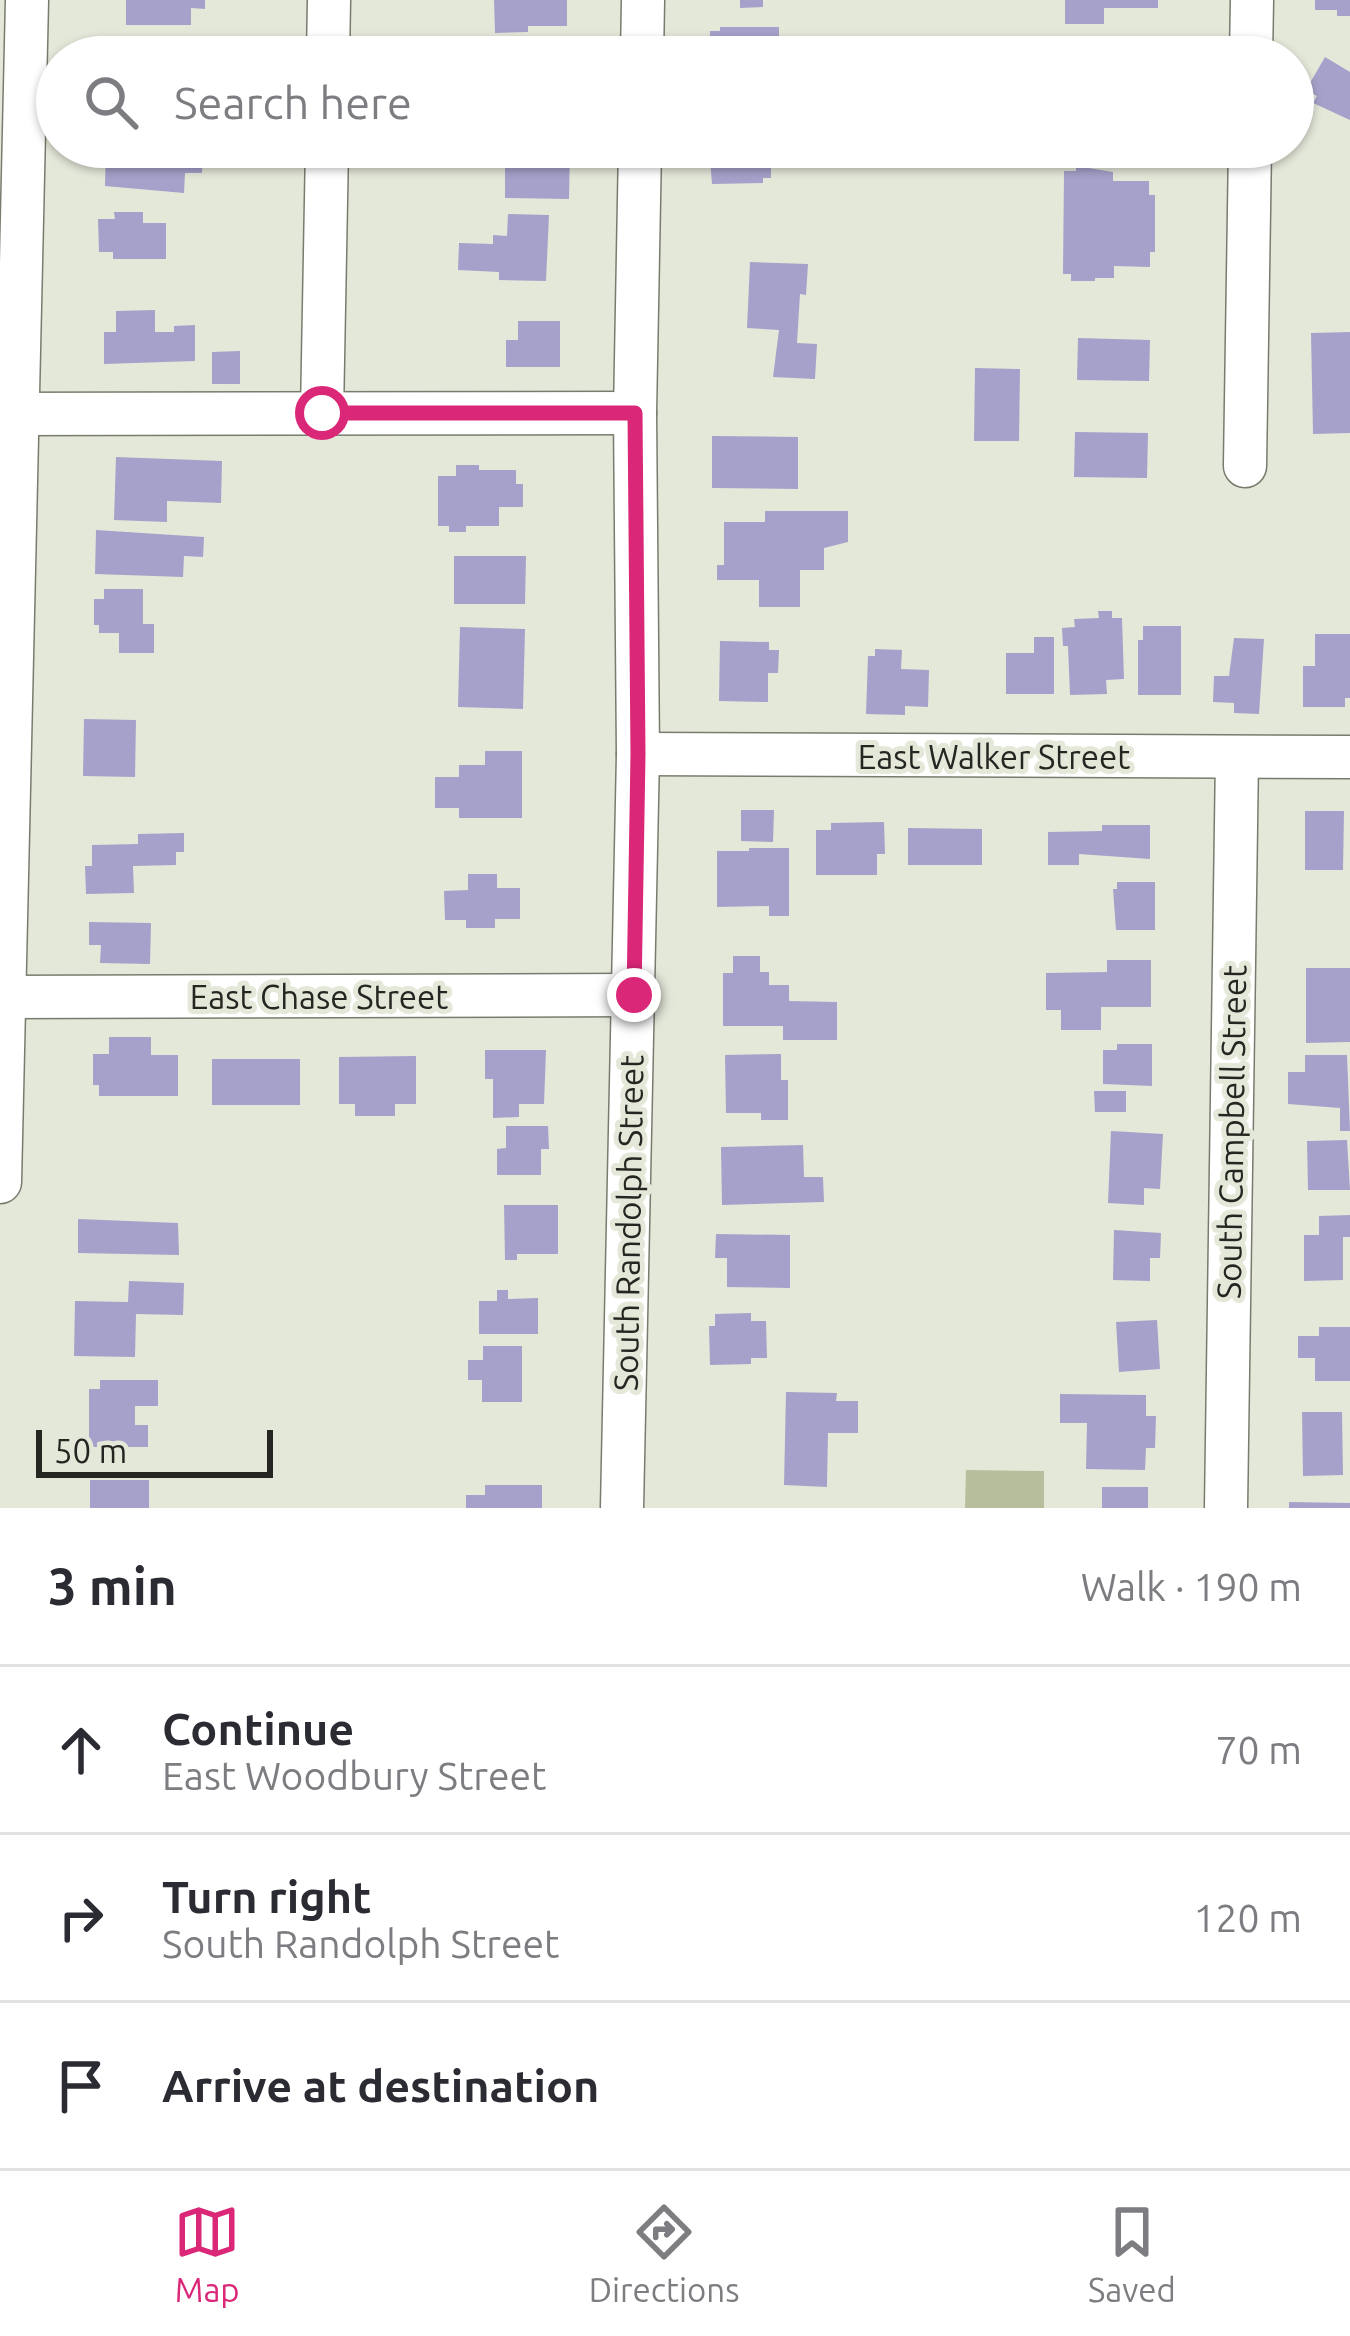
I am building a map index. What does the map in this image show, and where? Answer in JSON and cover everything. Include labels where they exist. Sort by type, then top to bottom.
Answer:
[{"type":"street","points":[[0,1182],[8,414],[26,0]]},
{"type":"street","points":[[328,36],[329,0]]},
{"type":"street","points":[[642,36],[643,0]]},
{"type":"street","points":[[1251,36],[1252,0]]},
{"type":"street","points":[[322,413],[327,168]]},
{"type":"street","name":"South Randolph Street","points":[[622,1508],[638,754],[635,413],[640,168]]},
{"type":"street","points":[[1245,466],[1250,168]]},
{"type":"street","points":[[8,414],[635,413]]},
{"type":"street","name":"East Walker Street","points":[[638,754],[1350,757]]},
{"type":"street","name":"South Campbell Street","points":[[1226,1508],[1237,757]]},
{"type":"street","name":"East Chase Street","points":[[2,997],[634,995]]},
{"type":"green space","points":[[966,1470],[1044,1471],[1044,1508],[965,1508]]},
{"type":"building","points":[[126,0],[205,0],[205,9],[191,8],[191,25],[126,25]]},
{"type":"building","points":[[494,0],[567,0],[567,26],[528,26],[528,32],[495,33]]},
{"type":"building","points":[[740,0],[763,0],[763,7],[740,8]]},
{"type":"building","points":[[1065,0],[1158,0],[1158,8],[1104,8],[1104,24],[1065,24]]},
{"type":"building","points":[[1315,0],[1350,0],[1350,16],[1337,16],[1337,10],[1315,10]]},
{"type":"building","points":[[720,27],[779,27],[779,36],[710,36],[710,31],[720,31]]},
{"type":"building","points":[[1325,57],[1350,72],[1350,120],[1314,103],[1314,76]]},
{"type":"building","points":[[105,168],[202,168],[202,173],[185,173],[184,193],[105,186]]},
{"type":"building","points":[[505,168],[570,168],[569,199],[505,198]]},
{"type":"building","points":[[711,168],[771,168],[771,178],[763,178],[763,183],[712,184]]},
{"type":"building","points":[[1064,171],[1113,172],[1113,181],[1149,181],[1149,195],[1155,195],[1155,252],[1150,252],[1150,267],[1114,266],[1114,278],[1095,281],[1071,281],[1071,274],[1063,274]]},
{"type":"building","points":[[114,212],[143,212],[143,223],[166,223],[166,259],[113,259],[113,252],[99,252],[98,219],[115,219]]},
{"type":"building","points":[[508,214],[549,215],[546,281],[499,280],[499,272],[458,270],[459,243],[493,244],[493,235],[507,236]]},
{"type":"building","points":[[750,262],[808,264],[806,295],[800,294],[797,343],[817,344],[815,379],[773,377],[779,330],[747,328]]},
{"type":"building","points":[[155,310],[155,332],[195,325],[195,361],[104,364],[104,332],[116,332],[116,311]]},
{"type":"building","points":[[518,321],[560,321],[560,367],[506,367],[506,340],[518,340]]},
{"type":"building","points":[[1350,332],[1350,433],[1313,434],[1311,333]]},
{"type":"building","points":[[1078,338],[1150,340],[1149,381],[1077,380]]},
{"type":"building","points":[[240,351],[240,384],[212,384],[212,352]]},
{"type":"building","points":[[975,368],[1020,369],[1019,441],[974,441]]},
{"type":"building","points":[[1075,432],[1148,433],[1147,478],[1074,477]]},
{"type":"building","points":[[712,436],[798,437],[798,489],[712,488]]},
{"type":"building","points":[[116,457],[222,461],[221,503],[167,501],[167,522],[114,520]]},
{"type":"building","points":[[456,465],[516,470],[516,484],[523,484],[523,507],[499,507],[499,526],[466,526],[466,532],[449,532],[449,526],[438,526],[438,476],[456,476]]},
{"type":"building","points":[[765,511],[848,511],[848,542],[824,548],[824,570],[800,570],[800,607],[759,607],[759,580],[717,580],[717,565],[724,565],[724,522],[765,522]]},
{"type":"building","points":[[96,530],[204,537],[203,557],[184,556],[183,577],[95,574]]},
{"type":"building","points":[[454,556],[526,556],[525,604],[454,604]]},
{"type":"building","points":[[104,589],[143,589],[143,624],[154,624],[154,653],[119,653],[119,633],[99,633],[99,625],[94,625],[94,599],[104,599]]},
{"type":"building","points":[[1098,611],[1112,611],[1112,618],[1122,618],[1124,679],[1106,680],[1107,694],[1070,695],[1068,646],[1063,646],[1062,628],[1075,627],[1074,619],[1099,618]]},
{"type":"building","points":[[1143,626],[1181,626],[1181,695],[1138,695],[1138,640],[1143,640]]},
{"type":"building","points":[[460,627],[525,629],[523,709],[458,707]]},
{"type":"building","points":[[1315,634],[1350,634],[1350,698],[1345,698],[1345,707],[1303,707],[1303,666],[1315,666]]},
{"type":"building","points":[[1034,637],[1054,637],[1054,694],[1006,694],[1006,653],[1034,653]]},
{"type":"building","points":[[1234,638],[1264,639],[1259,714],[1234,713],[1234,703],[1213,702],[1214,676],[1229,676]]},
{"type":"building","points":[[720,641],[769,642],[769,650],[779,650],[778,673],[768,673],[768,702],[719,701]]},
{"type":"building","points":[[875,649],[902,650],[901,669],[929,670],[928,707],[905,706],[905,715],[866,714],[868,656],[875,656]]},
{"type":"building","points":[[84,719],[136,720],[135,777],[83,776]]},
{"type":"building","points":[[485,751],[522,751],[522,818],[459,818],[459,808],[435,808],[435,777],[459,777],[459,765],[485,765]]},
{"type":"building","points":[[741,810],[774,810],[773,842],[741,841]]},
{"type":"building","points":[[1305,811],[1344,811],[1343,870],[1305,870]]},
{"type":"building","points":[[884,822],[885,854],[877,854],[877,875],[816,875],[816,830],[831,830],[831,823]]},
{"type":"building","points":[[1102,825],[1150,825],[1150,859],[1079,854],[1079,865],[1048,865],[1048,832],[1102,831]]},
{"type":"building","points":[[908,828],[982,829],[982,865],[908,865]]},
{"type":"building","points":[[184,833],[184,852],[176,852],[176,865],[133,866],[134,893],[86,894],[85,866],[92,866],[92,845],[138,844],[138,834]]},
{"type":"building","points":[[789,848],[789,916],[769,916],[769,906],[717,907],[717,851]]},
{"type":"building","points":[[468,874],[497,874],[497,888],[520,888],[520,919],[495,919],[495,928],[466,928],[466,920],[445,920],[444,891],[468,890]]},
{"type":"building","points":[[1117,882],[1155,882],[1155,930],[1116,930],[1113,889]]},
{"type":"building","points":[[89,922],[151,923],[150,964],[100,963],[101,945],[89,945]]},
{"type":"building","points":[[733,956],[760,956],[760,972],[769,972],[769,985],[789,985],[789,1001],[837,1002],[837,1040],[783,1040],[783,1026],[723,1026],[723,973],[733,973]]},
{"type":"building","points":[[1107,960],[1151,960],[1151,1007],[1101,1007],[1101,1030],[1061,1030],[1061,1010],[1046,1010],[1046,973],[1107,972]]},
{"type":"building","points":[[1306,968],[1350,968],[1350,1042],[1306,1043]]},
{"type":"building","points":[[109,1037],[151,1037],[151,1055],[178,1055],[178,1096],[99,1096],[99,1085],[93,1085],[93,1054],[109,1054]]},
{"type":"building","points":[[1117,1044],[1152,1044],[1152,1086],[1103,1084],[1103,1050],[1117,1050]]},
{"type":"building","points":[[485,1050],[546,1050],[544,1104],[519,1104],[519,1117],[493,1118],[493,1079],[485,1079]]},
{"type":"building","points":[[781,1054],[781,1080],[788,1080],[788,1120],[761,1120],[761,1113],[726,1113],[725,1055]]},
{"type":"building","points":[[1305,1055],[1347,1055],[1350,1131],[1340,1131],[1340,1108],[1288,1104],[1288,1072],[1305,1072]]},
{"type":"building","points":[[416,1056],[416,1104],[395,1104],[395,1116],[355,1116],[355,1104],[339,1104],[339,1057]]},
{"type":"building","points":[[212,1059],[300,1059],[300,1105],[212,1105]]},
{"type":"building","points":[[1094,1091],[1126,1091],[1126,1112],[1095,1112]]},
{"type":"building","points":[[506,1126],[548,1126],[549,1149],[541,1149],[541,1175],[497,1175],[497,1149],[506,1148]]},
{"type":"building","points":[[1111,1131],[1163,1134],[1160,1189],[1144,1188],[1144,1205],[1108,1203]]},
{"type":"building","points":[[1347,1140],[1350,1190],[1308,1190],[1307,1141]]},
{"type":"building","points":[[803,1145],[804,1177],[823,1177],[824,1202],[722,1205],[721,1147]]},
{"type":"building","points":[[504,1205],[558,1205],[558,1254],[517,1254],[517,1260],[505,1260]]},
{"type":"building","points":[[1350,1215],[1350,1237],[1343,1237],[1343,1280],[1304,1281],[1304,1235],[1319,1235],[1319,1216]]},
{"type":"building","points":[[78,1219],[178,1223],[179,1255],[78,1253]]},
{"type":"building","points":[[1114,1230],[1161,1233],[1160,1258],[1150,1258],[1150,1281],[1113,1280]]},
{"type":"building","points":[[716,1234],[790,1235],[790,1288],[727,1287],[727,1258],[715,1258]]},
{"type":"building","points":[[129,1281],[184,1283],[183,1315],[136,1314],[135,1357],[74,1356],[75,1301],[128,1302]]},
{"type":"building","points":[[497,1290],[508,1290],[508,1299],[538,1298],[538,1334],[479,1334],[479,1301],[497,1301]]},
{"type":"building","points":[[751,1313],[751,1321],[766,1321],[767,1358],[751,1358],[751,1364],[710,1365],[709,1326],[715,1326],[715,1314]]},
{"type":"building","points":[[1157,1320],[1160,1369],[1119,1372],[1116,1322]]},
{"type":"building","points":[[1319,1327],[1350,1327],[1350,1381],[1315,1381],[1315,1358],[1298,1358],[1298,1336],[1319,1336]]},
{"type":"building","points":[[483,1346],[522,1346],[522,1402],[482,1402],[482,1380],[468,1380],[468,1360],[483,1360]]},
{"type":"building","points":[[100,1380],[158,1380],[158,1406],[135,1406],[135,1425],[148,1425],[148,1447],[89,1447],[89,1389],[100,1389]]},
{"type":"building","points":[[786,1392],[837,1393],[836,1401],[858,1401],[858,1433],[828,1433],[827,1487],[784,1485]]},
{"type":"building","points":[[1060,1394],[1146,1395],[1146,1416],[1156,1416],[1155,1448],[1146,1448],[1145,1470],[1086,1469],[1087,1423],[1060,1423]]},
{"type":"building","points":[[1302,1412],[1342,1412],[1343,1475],[1303,1476]]},
{"type":"building","points":[[90,1480],[149,1480],[149,1508],[90,1508]]},
{"type":"building","points":[[485,1485],[542,1485],[542,1508],[466,1508],[466,1495],[485,1495]]},
{"type":"building","points":[[1102,1487],[1148,1487],[1148,1508],[1102,1508]]},
{"type":"building","points":[[1289,1502],[1350,1503],[1350,1508],[1289,1508]]},
{"type":"route","points":[[322,413],[635,413],[634,995]]}]
